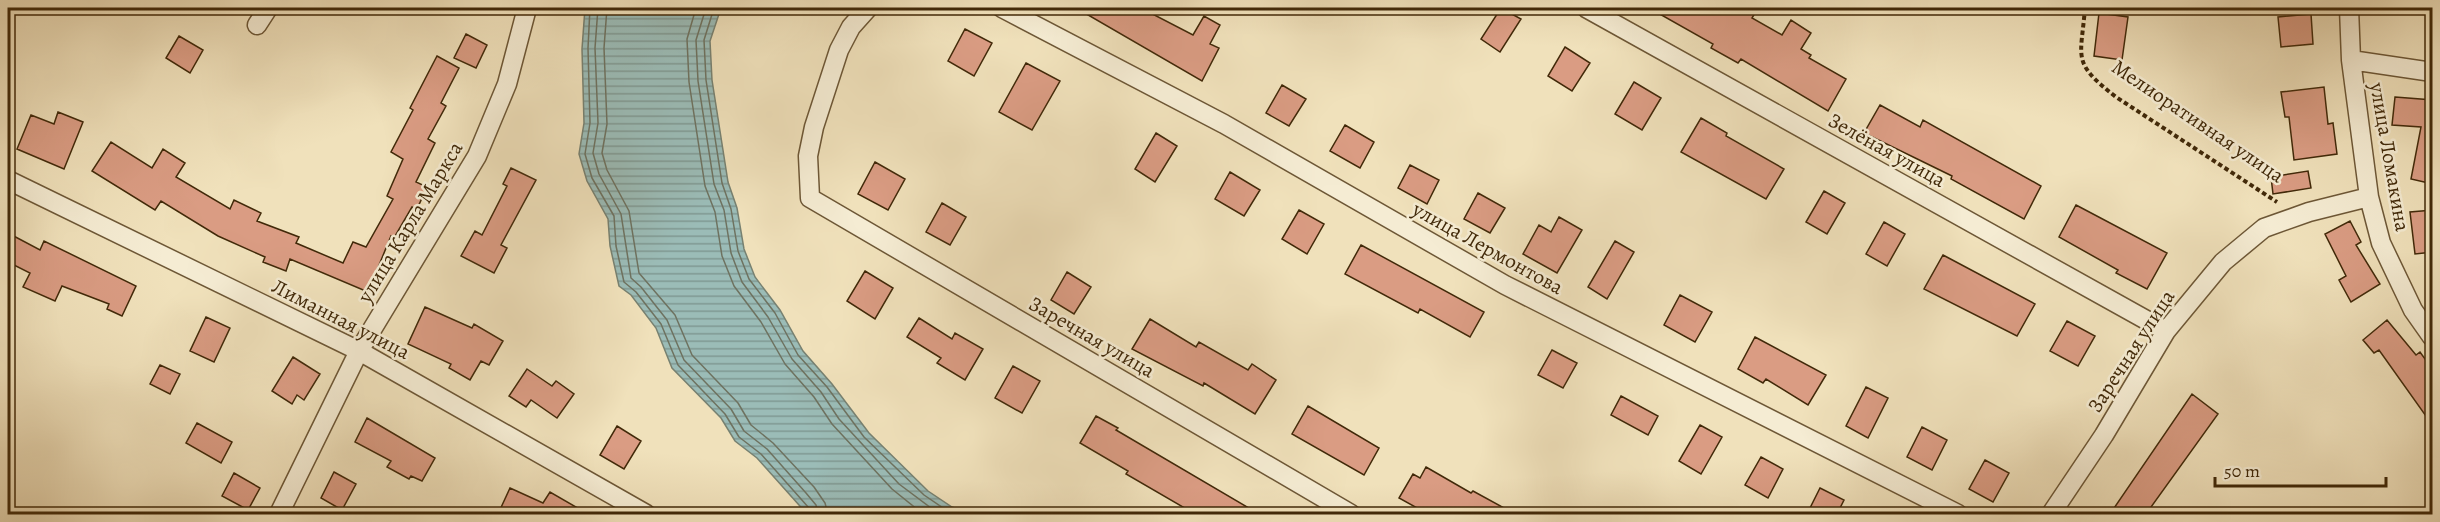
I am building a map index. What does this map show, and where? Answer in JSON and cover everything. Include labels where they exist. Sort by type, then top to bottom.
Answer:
[{"type":"street","points":[[257,25],[268,8]]},
{"type":"street","name":"улица Карла Маркса","points":[[279,514],[359,351],[477,156],[507,84],[527,8]]},
{"type":"street","name":"Заречная улица","points":[[868,8],[851,27],[839,50],[814,127],[808,156],[810,198],[1351,514]]},
{"type":"street","name":"улица Лермонтова","points":[[1002,8],[1224,124],[1505,285],[1958,514]]},
{"type":"street","name":"Зелёная улица","points":[[1586,8],[2166,331]]},
{"type":"street","name":"улица Ломакина","points":[[2349,8],[2351,60],[2369,197],[2381,243],[2397,279],[2433,337]]},
{"type":"street","points":[[2351,60],[2433,72]]},
{"type":"street","name":"Лиманная улица","points":[[8,180],[359,351],[646,514]]},
{"type":"street","name":"Заречная улица","points":[[2051,514],[2104,435],[2166,331],[2223,262],[2264,228],[2309,212],[2369,197]]},
{"type":"path","name":"Мелиоративная улица","points":[[2085,8],[2079,53],[2093,79],[2212,162],[2280,204]]},
{"type":"water","points":[[585,8],[721,8],[710,41],[712,80],[728,182],[737,208],[744,249],[755,277],[780,310],[803,351],[832,384],[869,433],[928,491],[952,507],[972,514],[807,514],[757,458],[735,441],[721,418],[672,368],[656,328],[631,295],[619,286],[610,246],[608,219],[587,181],[579,154],[584,123],[582,49]]},
{"type":"building","points":[[1076,8],[1141,8],[1193,35],[1204,16],[1220,25],[1210,44],[1219,48],[1202,81]]},
{"type":"building","points":[[1501,8],[1521,19],[1500,52],[1481,39]]},
{"type":"building","points":[[1649,8],[1758,8],[1752,18],[1782,35],[1791,20],[1811,33],[1801,49],[1811,55],[1809,58],[1846,79],[1828,111],[1741,59],[1738,63],[1711,48],[1713,44]]},
{"type":"building","points":[[2099,13],[2128,17],[2122,60],[2094,56]]},
{"type":"building","points":[[2311,14],[2313,44],[2281,47],[2278,17]]},
{"type":"building","points":[[965,29],[992,43],[974,76],[948,61]]},
{"type":"building","points":[[466,34],[487,45],[476,68],[454,58]]},
{"type":"building","points":[[179,36],[203,50],[190,73],[166,58]]},
{"type":"building","points":[[1565,47],[1590,63],[1572,91],[1548,76]]},
{"type":"building","points":[[437,56],[459,68],[441,103],[446,106],[428,139],[435,143],[416,182],[427,187],[417,209],[412,207],[394,238],[391,236],[368,292],[290,259],[286,271],[263,262],[265,257],[218,236],[161,201],[155,210],[92,171],[111,142],[152,168],[163,149],[185,163],[176,177],[230,209],[234,200],[261,213],[257,221],[299,237],[296,243],[343,263],[353,242],[366,247],[393,199],[387,196],[403,159],[391,152],[413,110],[410,108]]},
{"type":"building","points":[[1026,63],[1060,81],[1032,130],[999,112]]},
{"type":"building","points":[[1634,82],[1661,98],[1642,130],[1615,114]]},
{"type":"building","points":[[1282,85],[1306,99],[1289,126],[1266,113]]},
{"type":"building","points":[[2324,87],[2328,124],[2333,123],[2337,154],[2294,160],[2289,117],[2285,117],[2281,92]]},
{"type":"building","points":[[2395,97],[2433,100],[2433,184],[2411,179],[2421,127],[2392,125]]},
{"type":"building","points":[[1880,105],[1920,127],[1923,120],[2041,186],[2024,219],[1951,179],[1952,176],[1864,133]]},
{"type":"building","points":[[58,112],[83,122],[64,169],[17,149],[31,115],[54,124]]},
{"type":"building","points":[[1701,118],[1727,133],[1726,136],[1784,169],[1766,199],[1681,152]]},
{"type":"building","points":[[1345,125],[1374,142],[1360,168],[1330,151]]},
{"type":"building","points":[[1156,133],[1177,146],[1155,182],[1135,169]]},
{"type":"building","points":[[875,162],[905,179],[888,210],[858,194]]},
{"type":"building","points":[[1410,165],[1439,180],[1427,204],[1398,188]]},
{"type":"building","points":[[511,168],[536,180],[501,245],[507,248],[494,273],[461,256],[475,231],[482,235],[507,186],[503,184]]},
{"type":"building","points":[[2308,171],[2311,188],[2273,194],[2271,177]]},
{"type":"building","points":[[1230,172],[1260,190],[1244,216],[1215,199]]},
{"type":"building","points":[[1824,191],[1845,203],[1827,234],[1806,222]]},
{"type":"building","points":[[1478,193],[1505,208],[1490,233],[1464,219]]},
{"type":"building","points":[[942,203],[966,217],[950,245],[926,232]]},
{"type":"building","points":[[2076,205],[2167,253],[2147,289],[2116,273],[2118,270],[2059,237]]},
{"type":"building","points":[[1299,210],[1324,224],[1307,254],[1282,239]]},
{"type":"building","points":[[2433,210],[2433,252],[2415,254],[2410,212]]},
{"type":"building","points":[[1559,217],[1582,230],[1557,273],[1523,254],[1539,225],[1551,232]]},
{"type":"building","points":[[2350,221],[2361,242],[2356,245],[2380,284],[2351,302],[2339,280],[2346,276],[2325,234]]},
{"type":"building","points":[[1884,222],[1905,234],[1887,266],[1866,254]]},
{"type":"building","points":[[8,233],[40,250],[44,241],[136,286],[122,316],[107,309],[109,304],[62,286],[55,301],[23,287],[30,273],[8,262]]},
{"type":"building","points":[[1615,241],[1634,252],[1607,299],[1588,287]]},
{"type":"building","points":[[1361,245],[1484,312],[1470,337],[1420,309],[1418,313],[1345,274]]},
{"type":"building","points":[[1943,255],[2035,304],[2017,336],[1924,289]]},
{"type":"building","points":[[865,271],[893,288],[875,319],[847,301]]},
{"type":"building","points":[[1067,272],[1091,287],[1074,314],[1051,300]]},
{"type":"building","points":[[1680,295],[1712,312],[1695,342],[1664,325]]},
{"type":"building","points":[[425,307],[472,328],[474,324],[503,341],[489,365],[481,361],[470,380],[449,368],[451,364],[408,344]]},
{"type":"building","points":[[206,317],[230,328],[214,362],[190,351]]},
{"type":"building","points":[[919,318],[952,339],[955,333],[983,349],[965,380],[937,363],[941,358],[907,337]]},
{"type":"building","points":[[1150,319],[1196,347],[1199,342],[1248,370],[1252,364],[1276,380],[1255,414],[1204,383],[1203,386],[1132,349]]},
{"type":"building","points":[[2387,320],[2416,355],[2420,352],[2433,370],[2433,426],[2379,350],[2374,353],[2363,340]]},
{"type":"building","points":[[2067,321],[2095,336],[2078,366],[2050,351]]},
{"type":"building","points":[[1755,337],[1826,375],[1808,405],[1766,379],[1763,383],[1738,369]]},
{"type":"building","points":[[1552,350],[1577,363],[1563,388],[1538,375]]},
{"type":"building","points":[[293,357],[320,374],[304,400],[297,395],[292,404],[272,391]]},
{"type":"building","points":[[160,365],[180,374],[170,394],[150,384]]},
{"type":"building","points":[[1013,366],[1040,381],[1022,413],[995,398]]},
{"type":"building","points":[[527,369],[552,386],[556,381],[574,394],[557,418],[531,400],[526,407],[509,396]]},
{"type":"building","points":[[1866,387],[1888,398],[1868,438],[1846,426]]},
{"type":"building","points":[[2192,394],[2218,414],[2146,514],[2110,514]]},
{"type":"building","points":[[1621,396],[1658,416],[1648,435],[1611,415]]},
{"type":"building","points":[[1308,406],[1379,448],[1364,475],[1292,434]]},
{"type":"building","points":[[1096,416],[1259,514],[1195,514],[1126,474],[1128,471],[1080,443]]},
{"type":"building","points":[[367,418],[435,458],[422,481],[411,476],[409,479],[387,467],[391,461],[355,442]]},
{"type":"building","points":[[197,423],[232,442],[221,463],[186,443]]},
{"type":"building","points":[[1700,425],[1722,437],[1701,474],[1679,461]]},
{"type":"building","points":[[617,426],[641,441],[624,469],[600,455]]},
{"type":"building","points":[[1922,427],[1947,440],[1932,470],[1907,457]]},
{"type":"building","points":[[1761,457],[1783,469],[1768,498],[1745,485]]},
{"type":"building","points":[[1985,460],[2009,473],[1993,502],[1969,489]]},
{"type":"building","points":[[1426,467],[1471,493],[1473,491],[1515,514],[1428,514],[1399,498],[1413,474],[1420,478]]},
{"type":"building","points":[[334,472],[356,484],[342,510],[321,498]]},
{"type":"building","points":[[234,473],[260,488],[248,510],[222,496]]},
{"type":"building","points":[[510,488],[543,503],[550,492],[588,514],[498,514]]},
{"type":"building","points":[[1820,488],[1844,500],[1837,514],[1807,514]]}]
